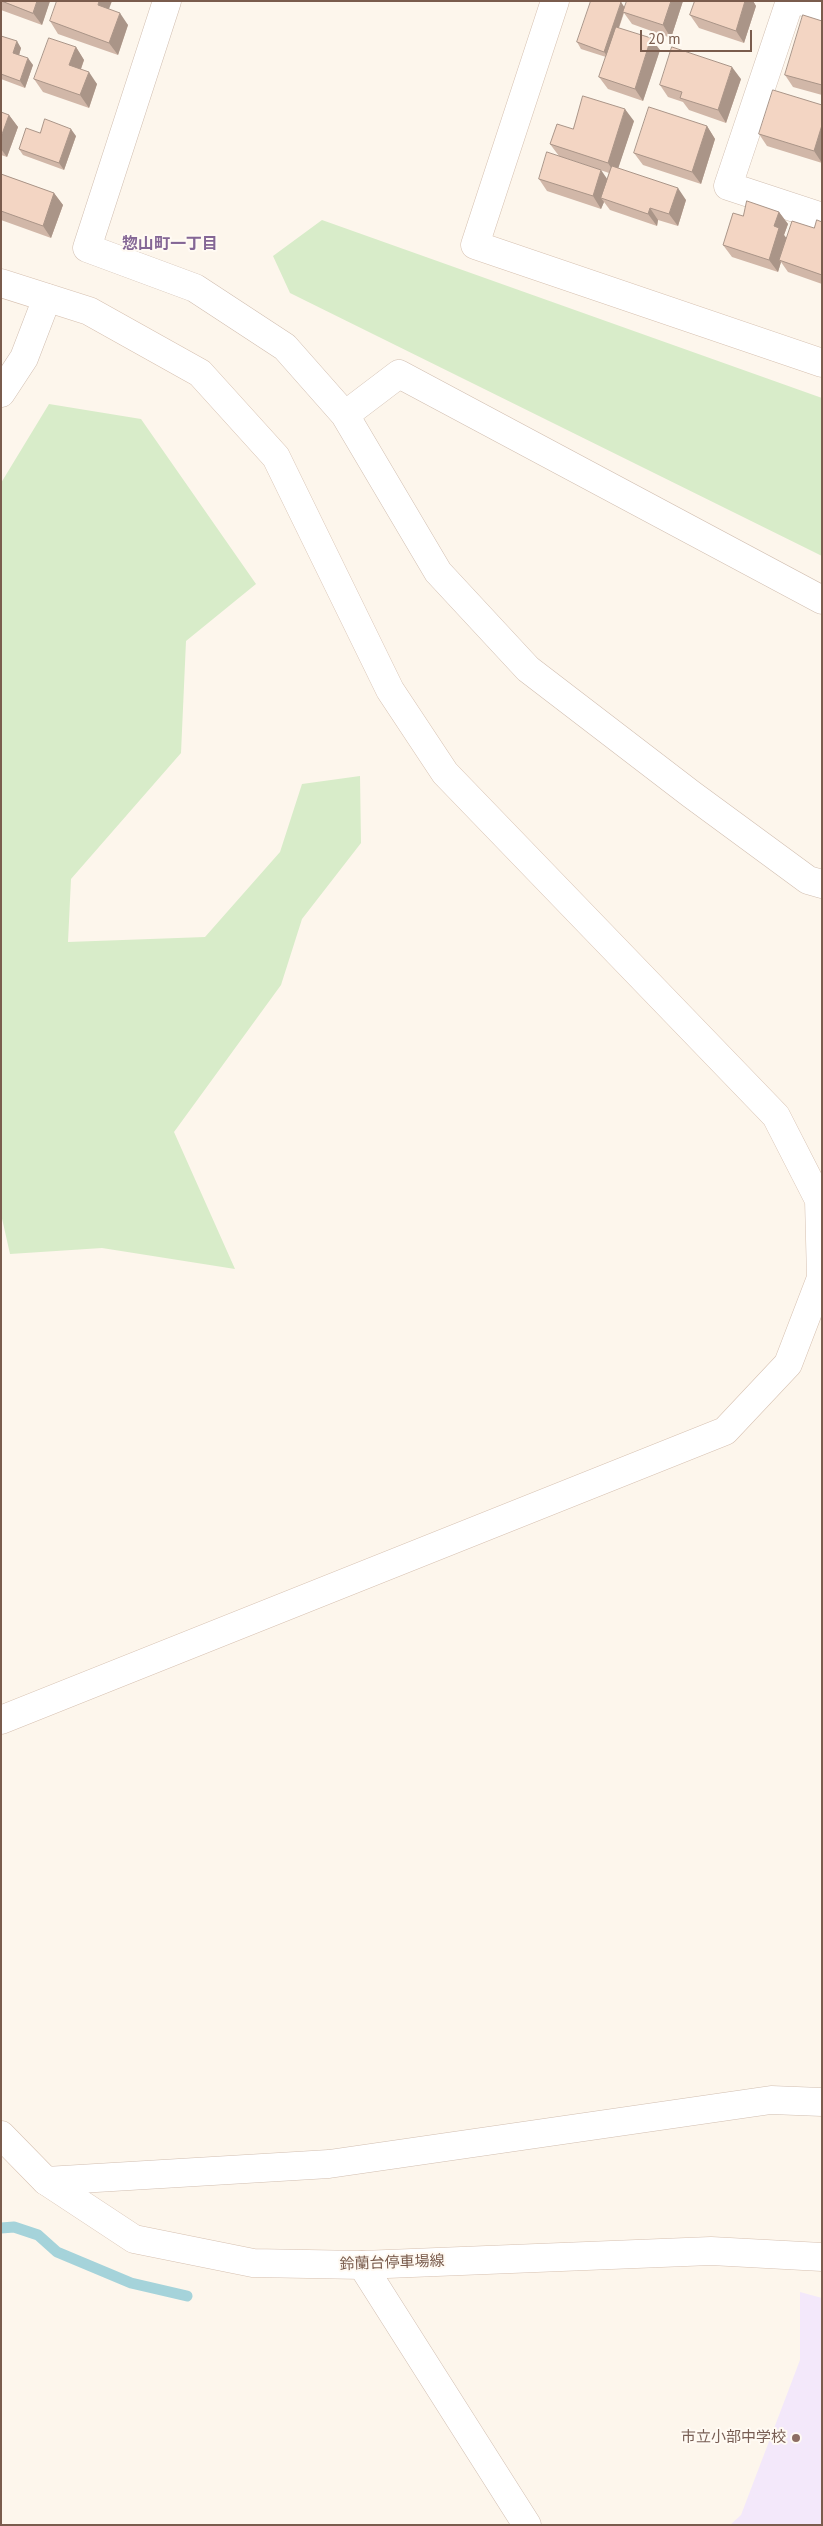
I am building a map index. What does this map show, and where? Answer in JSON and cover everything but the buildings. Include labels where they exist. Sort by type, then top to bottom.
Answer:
[{"type":"street","points":[[166,1],[87,248],[195,288],[285,347],[345,415],[438,572],[528,669],[690,794],[808,880],[822,884]]},
{"type":"street","points":[[555,1],[475,245],[822,363]]},
{"type":"street","points":[[790,1],[728,186],[822,218]]},
{"type":"street","points":[[801,1],[822,8]]},
{"type":"street","points":[[1,283],[89,311],[200,373],[276,458],[390,690],[445,773],[776,1116],[819,1200],[821,1278],[788,1364],[725,1431],[1,1720]]},
{"type":"street","points":[[1,394],[24,358],[47,298]]},
{"type":"street","points":[[345,415],[399,374],[822,600]]},
{"type":"street","points":[[46,2181],[329,2164],[771,2100],[822,2102]]},
{"type":"street","name":"鈴蘭台停車場線","points":[[1,2135],[46,2181],[134,2239],[252,2263],[362,2266],[711,2251],[822,2257]]},
{"type":"street","points":[[362,2266],[527,2525]]},
{"type":"shaded area","name":"市立小部中学校","points":[[800,2292],[822,2298],[822,2525],[730,2525],[741,2515],[800,2360]]},
{"type":"green space","points":[[322,220],[822,398],[822,556],[290,293],[273,256]]},
{"type":"green space","points":[[49,404],[141,419],[256,584],[186,641],[181,753],[71,879],[68,942],[205,937],[280,852],[302,784],[360,776],[361,843],[302,919],[281,985],[174,1132],[235,1269],[102,1248],[10,1254],[1,1214],[1,483]]},
{"type":"waterway","points":[[1,2228],[14,2227],[38,2235],[57,2252],[131,2283],[187,2296]]},
{"type":"place","name":"市立小部中学校","points":[[796,2438]]},
{"type":"district","name":"惣山町一丁目","points":[[170,244]]}]
